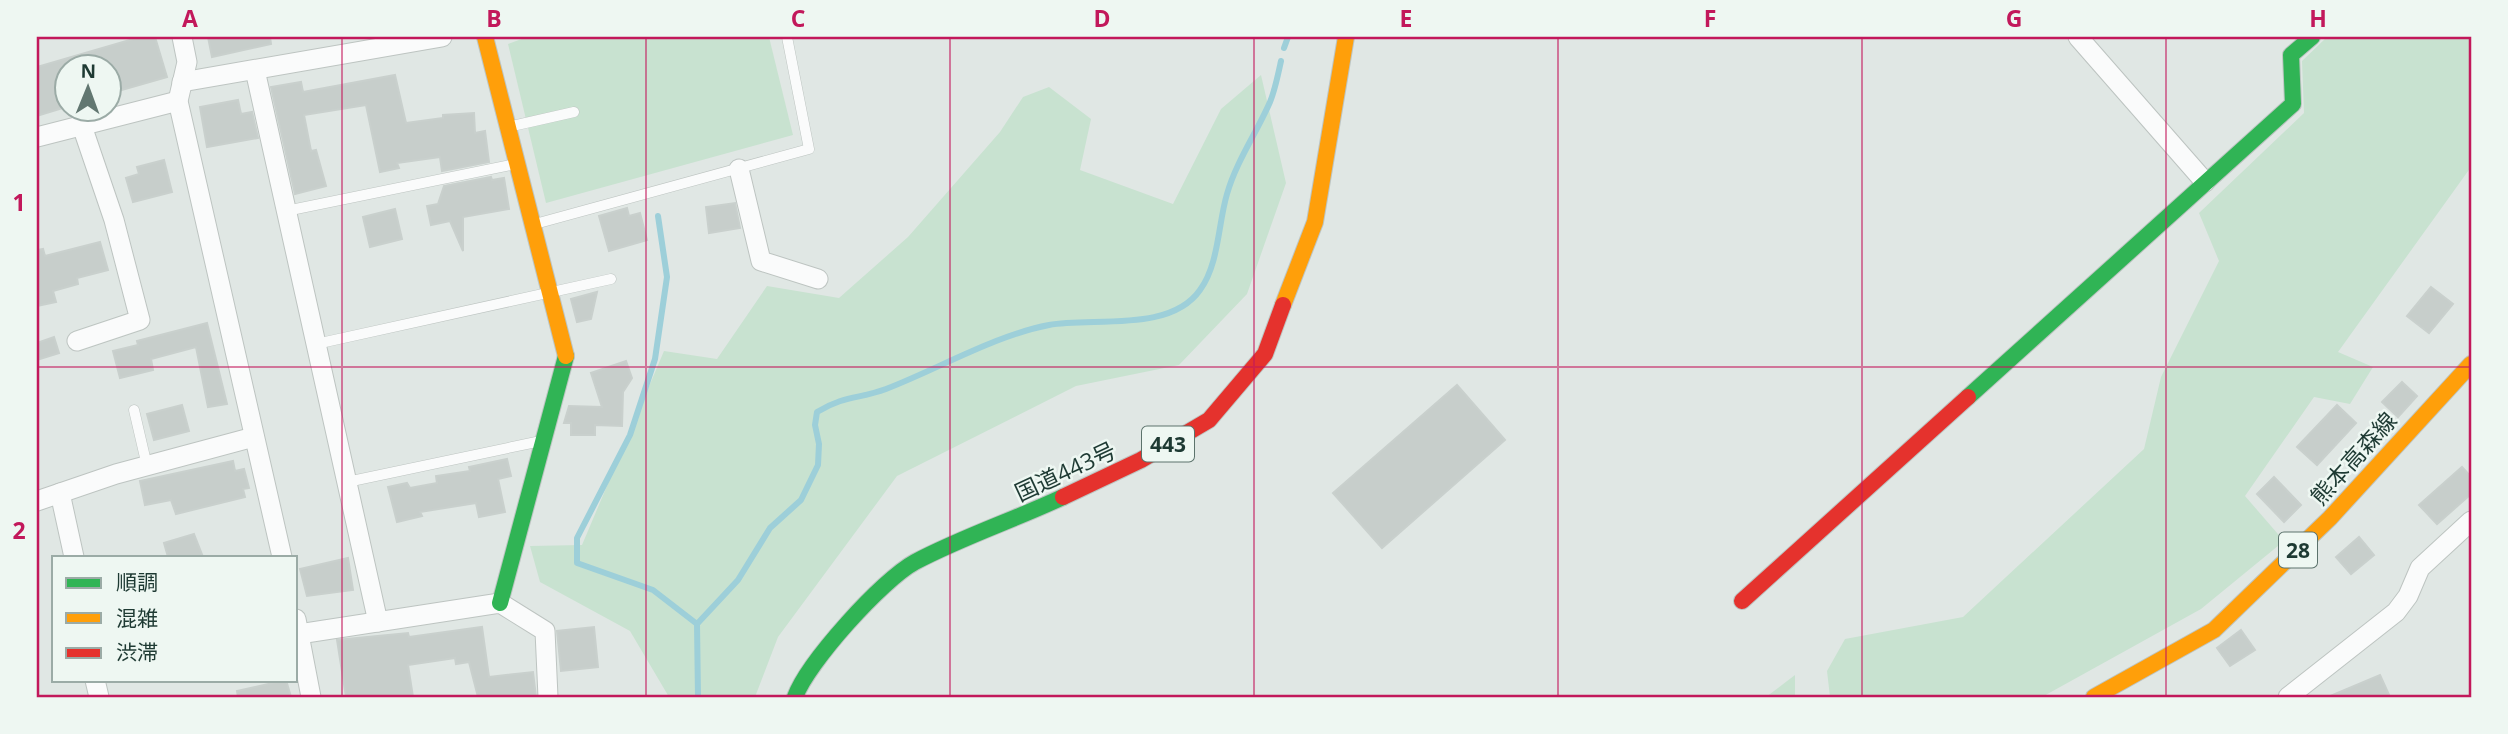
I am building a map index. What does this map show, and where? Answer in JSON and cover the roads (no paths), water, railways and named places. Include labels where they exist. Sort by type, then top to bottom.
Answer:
[{"type":"main road","points":[[485,37],[566,358],[504,580],[500,603]]},
{"type":"main road","name":"国道443号","points":[[795,697],[801,681],[854,615],[913,562],[1020,517],[1141,460],[1209,420],[1265,354],[1315,222],[1346,37]]},
{"type":"main road","points":[[1742,601],[2293,104],[2291,55],[2312,37]]},
{"type":"main road","name":"熊本高森線","points":[[2094,697],[2214,630],[2330,518],[2471,364]]},
{"type":"street","points":[[182,37],[187,62],[180,92],[282,556]]},
{"type":"street","points":[[37,137],[255,70],[396,41],[442,37]]},
{"type":"street","points":[[2078,37],[2205,182]]},
{"type":"street","points":[[255,70],[378,622]]},
{"type":"street","points":[[77,341],[140,320],[114,220],[82,125]]},
{"type":"street","points":[[739,169],[761,261],[818,279]]},
{"type":"street","points":[[37,501],[147,466],[254,437]]},
{"type":"street","points":[[60,493],[74,556]]},
{"type":"street","points":[[2288,697],[2396,611],[2408,596],[2420,568],[2471,521]]},
{"type":"street","points":[[298,627],[378,622],[500,603],[545,631],[548,697]]},
{"type":"street","points":[[298,632],[311,697]]},
{"type":"lane","points":[[533,225],[809,149],[787,37]]},
{"type":"lane","points":[[508,127],[574,112]]},
{"type":"lane","points":[[286,211],[517,163]]},
{"type":"lane","points":[[316,344],[611,279]]},
{"type":"lane","points":[[134,410],[147,466]]},
{"type":"lane","points":[[347,482],[543,440]]},
{"type":"waterway","points":[[1284,48],[1288,37]]},
{"type":"waterway","points":[[698,697],[697,624],[738,580],[770,528],[801,500],[818,465],[819,444],[815,425],[817,412],[844,400],[886,389],[1008,336],[1049,325],[1151,318],[1187,304],[1200,290],[1211,268],[1231,182],[1270,102],[1281,61]]},
{"type":"waterway","points":[[658,216],[667,277],[655,359],[630,435],[577,538],[577,563],[653,590],[697,624]]}]
